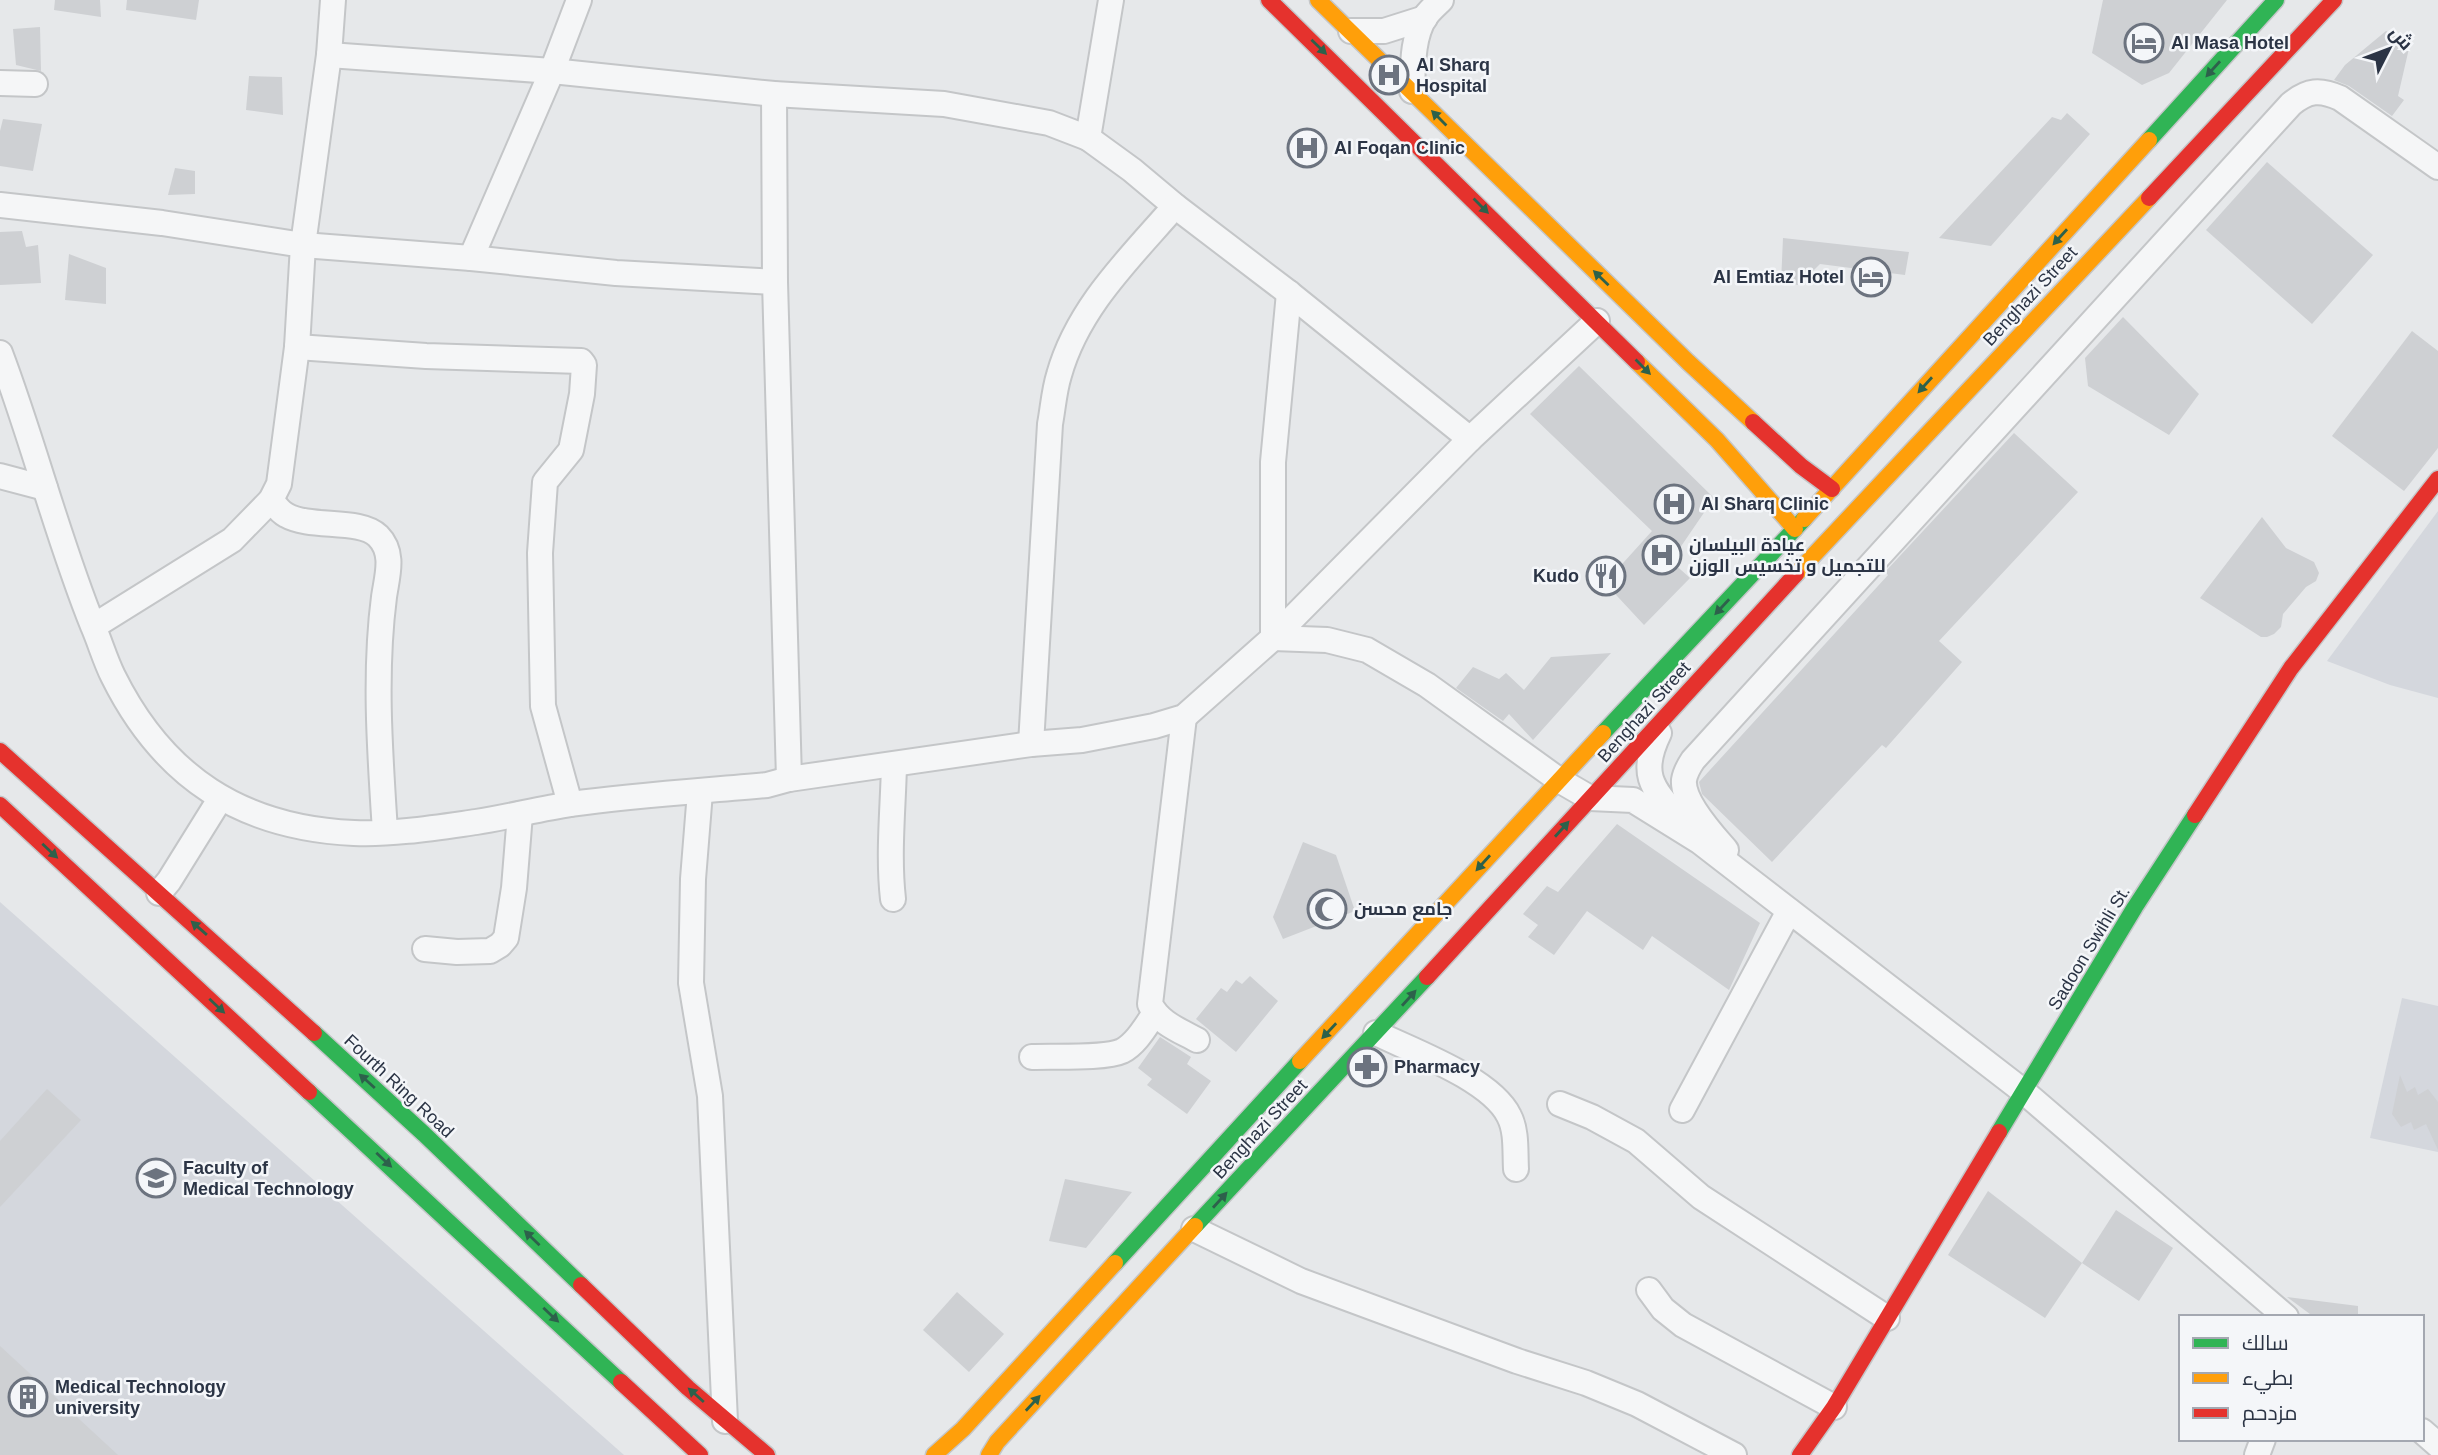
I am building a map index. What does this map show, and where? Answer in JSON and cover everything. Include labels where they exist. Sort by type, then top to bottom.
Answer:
[{"type":"main road","points":[[1269,0],[1597,321],[1752,449],[1801,466],[1832,489]]},
{"type":"main road","points":[[1318,0],[1688,362],[1752,449],[1795,528]]},
{"type":"main road","name":"Benghazi Street","points":[[934,1455],[982,1408],[1559,780],[1832,489],[2276,0]]},
{"type":"main road","name":"Benghazi Street","points":[[989,1455],[1294,1119],[2334,0]]},
{"type":"main road","name":"Sadoon Swihli St.","points":[[1800,1455],[1834,1407],[2136,907],[2291,668],[2438,479]]},
{"type":"main road","name":"Fourth Ring Road","points":[[0,751],[220,946],[424,1134],[725,1421],[767,1455]]},
{"type":"main road","points":[[0,805],[701,1455]]},
{"type":"street","points":[[93,626],[232,540],[271,500],[279,484],[297,347],[303,245],[329,55],[332,0]]},
{"type":"street","points":[[471,258],[552,71],[579,0]]},
{"type":"street","points":[[1088,138],[1111,0]]},
{"type":"street","points":[[1351,32],[1384,31],[1433,9]]},
{"type":"street","points":[[1412,91],[1416,45],[1433,9]]},
{"type":"street","points":[[329,55],[552,71],[774,94],[944,104],[1049,123],[1088,138],[1132,170],[1470,439]]},
{"type":"street","points":[[0,83],[35,84]]},
{"type":"street","points":[[1764,893],[1712,834],[1694,809],[1685,790],[1684,780],[1693,760],[2282,114],[2302,95],[2314,90],[2328,92],[2438,167]]},
{"type":"street","points":[[774,94],[775,282],[789,779]]},
{"type":"street","points":[[0,205],[162,223],[303,245],[616,273],[775,282]]},
{"type":"street","points":[[1031,744],[1050,424],[1059,376],[1083,317],[1107,283],[1175,206]]},
{"type":"street","points":[[1273,638],[1273,462],[1289,293]]},
{"type":"street","points":[[0,353],[23,415],[79,594],[111,673],[145,731],[170,759],[220,799],[250,812],[310,829],[356,833],[474,822],[570,804],[767,785],[789,779],[1031,744],[1082,740],[1154,726],[1184,717],[1273,638],[1470,439],[1597,321]]},
{"type":"street","points":[[297,347],[581,361],[584,365],[582,394],[571,450],[545,482],[540,553],[543,706],[570,804]]},
{"type":"street","points":[[0,476],[45,488]]},
{"type":"street","points":[[271,500],[284,514],[299,521],[351,526],[376,533],[386,545],[390,558],[382,615],[379,706],[385,831]]},
{"type":"street","points":[[1273,638],[1327,640],[1367,650],[1427,685],[1559,780],[1590,799],[1633,800],[1699,841],[2023,1091],[2285,1315]]},
{"type":"street","points":[[1668,715],[1651,748],[1647,764],[1650,782],[1663,802],[1699,841]]},
{"type":"street","points":[[1184,717],[1150,1004],[1164,1022],[1197,1040]]},
{"type":"street","points":[[893,900],[890,870],[894,765]]},
{"type":"street","points":[[699,792],[693,879],[691,983],[710,1096],[725,1421]]},
{"type":"street","points":[[159,893],[220,799]]},
{"type":"street","points":[[425,949],[490,951],[506,938],[514,888],[520,814]]},
{"type":"street","points":[[1682,1110],[1789,911]]},
{"type":"street","points":[[1032,1057],[1107,1055],[1123,1051],[1136,1040],[1155,1013]]},
{"type":"street","points":[[1376,1033],[1458,1072],[1479,1084],[1500,1103],[1510,1116],[1516,1169]]},
{"type":"street","points":[[1560,1104],[1592,1117],[1636,1141],[1700,1197],[1887,1318]]},
{"type":"street","points":[[1194,1229],[1301,1281],[1517,1361],[1586,1383],[1637,1404],[1734,1455]]},
{"type":"street","points":[[1649,1290],[1663,1310],[1684,1325],[1834,1407]]},
{"type":"street","points":[[2424,1434],[2438,1445]]},
{"type":"shaded area","points":[[2438,511],[2438,698],[2390,685],[2327,661]]},
{"type":"shaded area","name":"Faculty of Medical Technology","points":[[0,902],[624,1455],[0,1455]]},
{"type":"shaded area","points":[[2402,998],[2438,1006],[2438,1152],[2370,1138]]},
{"type":"building","points":[[55,0],[100,0],[101,17],[54,10]]},
{"type":"building","points":[[127,0],[199,0],[196,20],[126,10]]},
{"type":"building","name":"Al Masa Hotel","points":[[2103,0],[2227,0],[2169,73],[2142,85],[2092,53]]},
{"type":"building","points":[[40,27],[41,71],[16,65],[13,29]]},
{"type":"building","points":[[2386,31],[2410,44],[2398,96],[2404,100],[2392,116],[2349,86],[2334,80],[2345,65]]},
{"type":"building","points":[[249,76],[282,77],[283,115],[246,110]]},
{"type":"building","points":[[2067,113],[2090,134],[1991,246],[1939,238],[2052,117],[2061,120]]},
{"type":"building","points":[[3,119],[42,124],[33,171],[0,166],[0,131]]},
{"type":"building","points":[[2267,162],[2373,255],[2312,324],[2206,230]]},
{"type":"building","points":[[175,168],[195,171],[195,194],[168,195]]},
{"type":"building","points":[[22,231],[26,247],[38,245],[41,283],[0,285],[0,232]]},
{"type":"building","points":[[1783,238],[1909,252],[1905,275],[1820,264],[1799,285],[1781,283]]},
{"type":"building","points":[[69,254],[106,268],[106,304],[65,300]]},
{"type":"building","points":[[2123,317],[2199,394],[2169,435],[2088,386],[2085,358]]},
{"type":"building","points":[[2412,331],[2438,351],[2438,448],[2404,491],[2332,436]]},
{"type":"building","points":[[1579,366],[1714,498],[1671,561],[1690,578],[1644,625],[1605,583],[1652,531],[1530,414]]},
{"type":"building","points":[[2014,433],[2078,492],[1939,641],[1962,662],[1886,748],[1882,745],[1772,862],[1702,794],[1699,782],[1888,575],[1885,572]]},
{"type":"building","points":[[2262,517],[2286,548],[2314,562],[2319,573],[2316,581],[2306,587],[2283,614],[2281,627],[2267,637],[2261,637],[2200,598]]},
{"type":"building","points":[[1611,653],[1533,740],[1509,714],[1503,721],[1456,688],[1473,667],[1499,679],[1506,673],[1524,690],[1551,657]]},
{"type":"building","points":[[1617,824],[1760,923],[1729,990],[1652,936],[1643,950],[1587,911],[1554,955],[1528,937],[1538,925],[1523,914],[1547,886],[1558,892]]},
{"type":"building","points":[[1303,842],[1336,855],[1355,911],[1283,939],[1273,917]]},
{"type":"building","points":[[1250,976],[1278,1001],[1236,1052],[1196,1019],[1221,988],[1227,992],[1236,980],[1242,984]]},
{"type":"building","points":[[1160,1037],[1191,1057],[1187,1064],[1211,1081],[1187,1114],[1147,1085],[1152,1079],[1138,1068]]},
{"type":"building","points":[[2400,1075],[2407,1092],[2415,1087],[2418,1095],[2428,1089],[2438,1102],[2438,1150],[2426,1124],[2414,1130],[2411,1122],[2401,1127],[2392,1114]]},
{"type":"building","points":[[47,1089],[81,1120],[0,1207],[0,1141]]},
{"type":"building","points":[[1065,1179],[1132,1192],[1086,1248],[1049,1241]]},
{"type":"building","points":[[1988,1191],[2082,1263],[2045,1318],[1948,1255]]},
{"type":"building","points":[[2116,1210],[2173,1248],[2139,1301],[2082,1263]]},
{"type":"building","points":[[957,1292],[1004,1334],[969,1372],[923,1330]]},
{"type":"building","points":[[2287,1297],[2358,1306],[2358,1315],[2311,1315]]},
{"type":"building","name":"Medical Technology university","points":[[0,1346],[118,1455],[0,1455]]},
{"type":"traffic: fast","points":[[2149,140],[2276,0]]},
{"type":"traffic: fast","points":[[1603,733],[1804,519]]},
{"type":"traffic: fast","points":[[1999,1132],[2135,907],[2195,815]]},
{"type":"traffic: fast","points":[[1195,1226],[1427,977]]},
{"type":"traffic: fast","points":[[314,1033],[581,1285]]},
{"type":"traffic: fast","points":[[1115,1263],[1300,1061]]},
{"type":"traffic: fast","points":[[309,1092],[621,1382]]},
{"type":"traffic: slow","points":[[1318,0],[1688,362],[1753,422]]},
{"type":"traffic: slow","points":[[1804,519],[2149,140]]},
{"type":"traffic: slow","points":[[1796,574],[2149,198]]},
{"type":"traffic: slow","points":[[1637,362],[1717,440],[1795,529]]},
{"type":"traffic: slow","points":[[1300,1061],[1603,733]]},
{"type":"traffic: slow","points":[[989,1455],[997,1442],[1195,1226]]},
{"type":"traffic: slow","points":[[934,1455],[963,1429],[1115,1263]]},
{"type":"traffic: jam","points":[[1269,0],[1637,362]]},
{"type":"traffic: jam","points":[[2149,198],[2334,0]]},
{"type":"traffic: jam","points":[[1753,422],[1801,466],[1832,489]]},
{"type":"traffic: jam","points":[[2195,815],[2291,668],[2438,479]]},
{"type":"traffic: jam","points":[[1427,977],[1796,574]]},
{"type":"traffic: jam","points":[[0,751],[314,1033]]},
{"type":"traffic: jam","points":[[0,805],[309,1092]]},
{"type":"traffic: jam","points":[[1800,1455],[1834,1407],[1999,1132]]},
{"type":"traffic: jam","points":[[581,1285],[688,1388],[767,1455]]},
{"type":"traffic: jam","points":[[621,1382],[700,1455]]},
{"type":"place","name":"Al Masa Hotel","points":[[2144,43]]},
{"type":"place","name":"Al Sharq Hospital","points":[[1389,75]]},
{"type":"place","name":"Al Foqan Clinic","points":[[1307,148]]},
{"type":"place","name":"Al Emtiaz Hotel","points":[[1871,277]]},
{"type":"place","name":"Al Sharq Clinic","points":[[1674,504]]},
{"type":"place","name":"عيادة البيلسان للتجميل و تخسيس الوزن","points":[[1662,555]]},
{"type":"place","name":"Kudo","points":[[1606,576]]},
{"type":"place","name":"جامع محسن","points":[[1327,909]]},
{"type":"place","name":"Pharmacy","points":[[1367,1067]]},
{"type":"place","name":"Faculty of Medical Technology","points":[[156,1178]]},
{"type":"place","name":"Medical Technology university","points":[[28,1397]]}]
